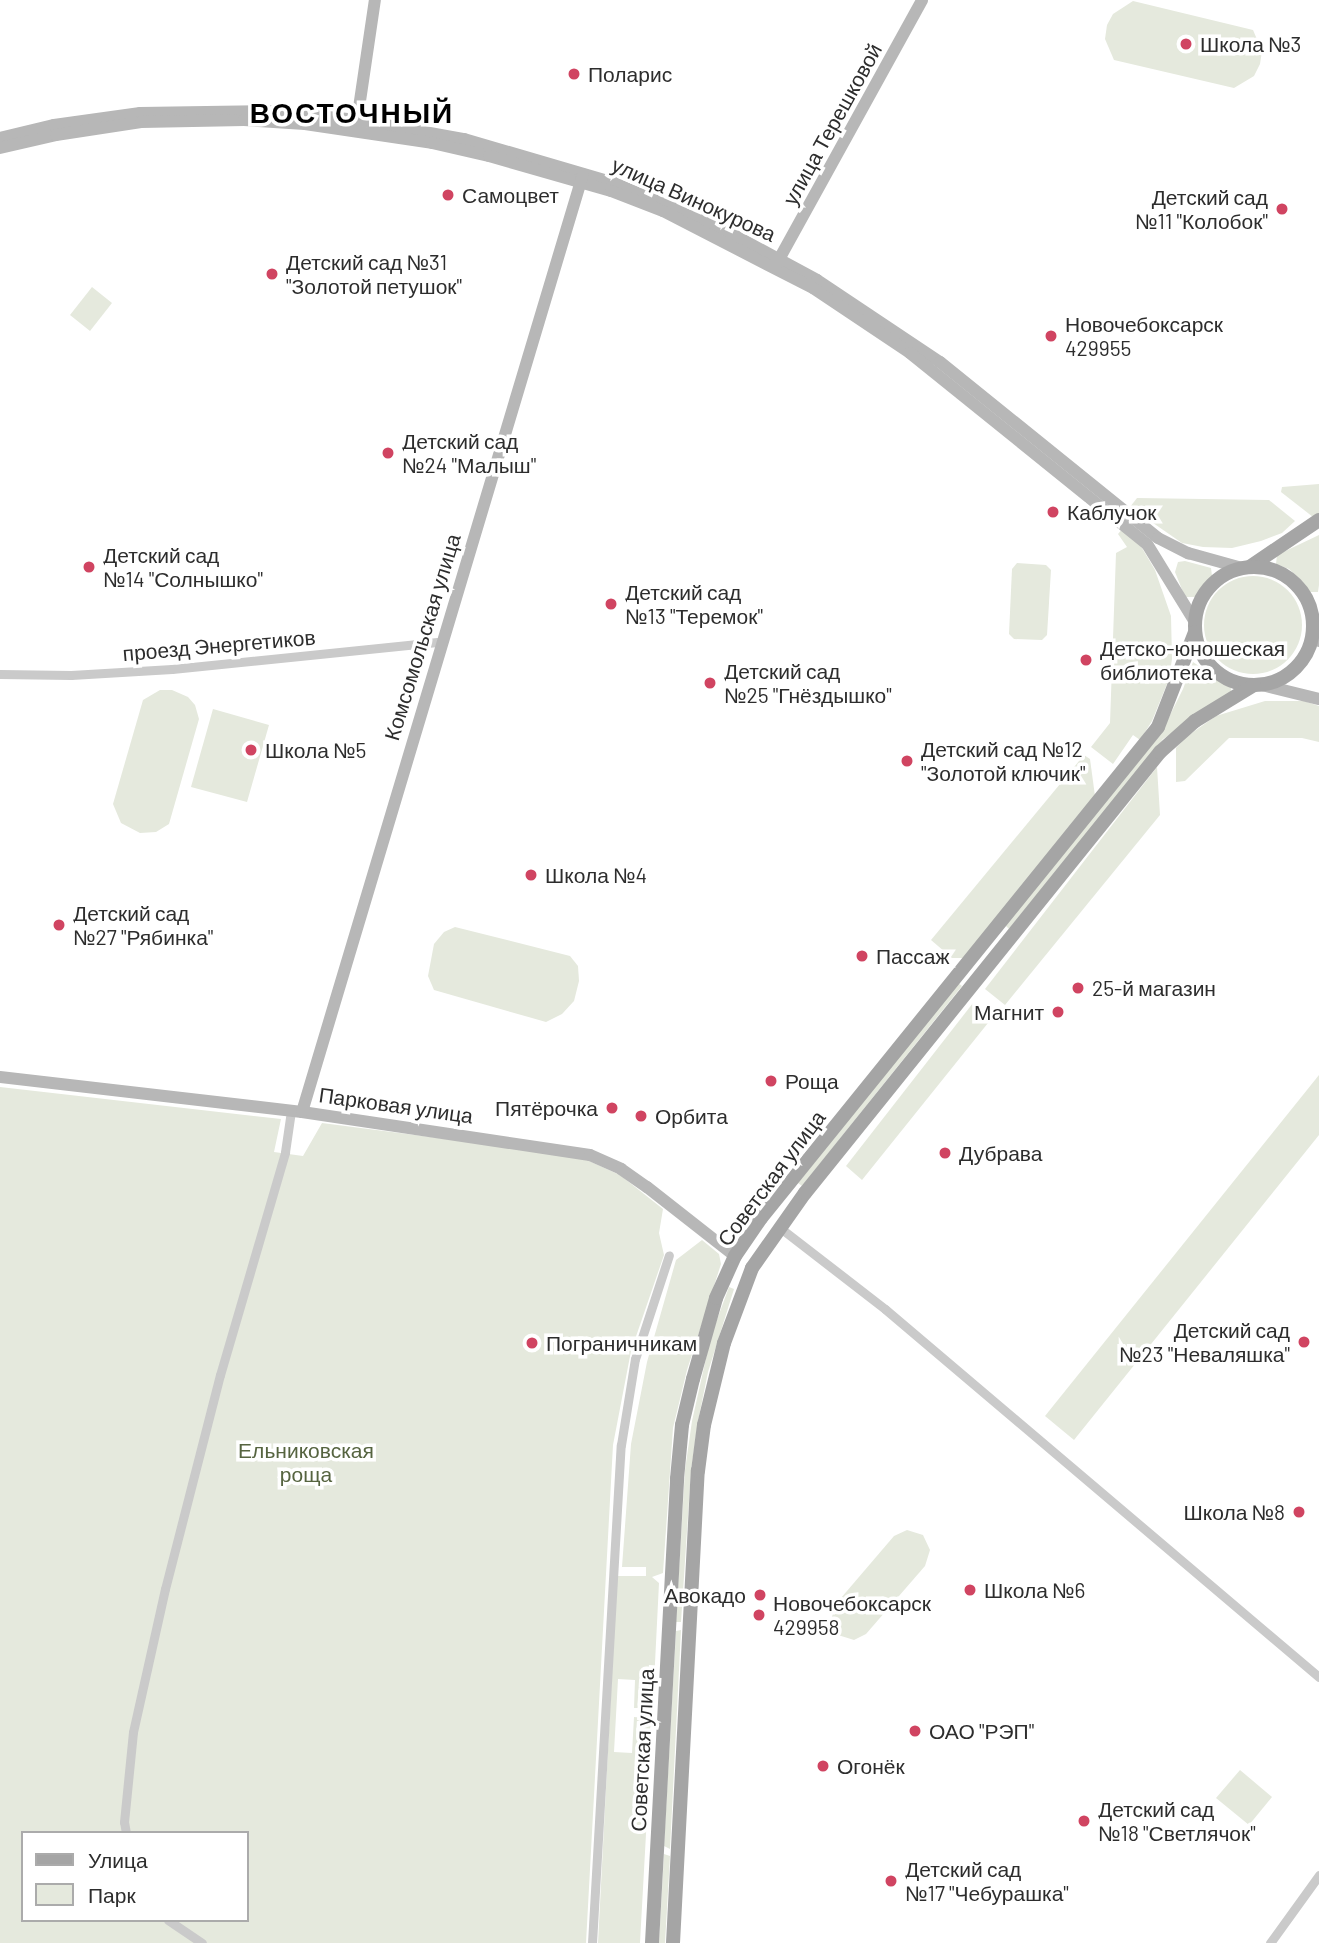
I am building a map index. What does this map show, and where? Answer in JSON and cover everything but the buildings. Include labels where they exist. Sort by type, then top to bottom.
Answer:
[{"type":"main road","points":[[1319,520],[1247,567],[1225,574],[1209,587],[1198,608],[1195,627],[1199,646],[1212,667],[1231,681],[1258,685],[1274,682],[1295,670],[1308,652],[1315,631],[1319,603]]},
{"type":"main road","points":[[1247,567],[1278,571],[1296,584],[1308,601],[1315,631]]},
{"type":"main road","name":"Советская улица","points":[[652,1943],[682,1425],[703,1338],[735,1256],[768,1209],[1144,745],[1166,710],[1195,627]]},
{"type":"main road","name":"Советская улица","points":[[673,1943],[698,1471],[704,1425],[720,1356],[751,1268],[779,1227],[1166,746],[1195,721],[1258,685]]},
{"type":"main road","name":"Парковая улица","points":[[735,1256],[751,1268]]},
{"type":"street","points":[[357,125],[375,0]]},
{"type":"street","name":"улица Терешковой","points":[[777,262],[922,0]]},
{"type":"street","name":"улица Винокурова","points":[[0,138],[140,113],[187,115],[268,111],[357,125],[582,177],[777,262],[877,317],[960,377],[1158,538],[1188,553],[1247,567]]},
{"type":"street","name":"улица Винокурова","points":[[0,148],[55,130]]},
{"type":"street","name":"Комсомольская улица","points":[[297,1112],[582,177]]},
{"type":"street","name":"улица Винокурова","points":[[815,284],[910,353],[1147,544],[1195,627]]},
{"type":"street","name":"проезд Энергетиков","points":[[0,674],[48,676],[172,668],[440,642]]},
{"type":"street","points":[[1258,685],[1319,699]]},
{"type":"street","name":"Парковая улица","points":[[0,1077],[297,1112],[590,1155],[621,1169],[647,1187],[735,1256]]},
{"type":"street","points":[[126,1831],[124,1822],[133,1732],[165,1589],[220,1375],[297,1112]]},
{"type":"street","points":[[779,1227],[897,1319],[1319,1677]]},
{"type":"street","points":[[592,1943],[621,1445],[635,1359],[669,1255]]},
{"type":"street","points":[[1270,1943],[1319,1875]]},
{"type":"street","points":[[171,1922],[202,1943]]},
{"type":"green space","points":[[1133,1],[1253,30],[1262,51],[1254,76],[1234,88],[1114,60],[1105,39],[1107,25],[1113,14]]},
{"type":"green space","points":[[92,287],[112,303],[90,331],[70,315]]},
{"type":"green space","points":[[1319,484],[1319,513],[1313,517],[1281,492],[1282,487]]},
{"type":"green space","points":[[1137,498],[1269,500],[1295,521],[1282,533],[1261,541],[1232,548],[1203,547],[1182,543],[1130,507]]},
{"type":"green space","points":[[1123,528],[1139,543],[1155,570],[1171,616],[1172,659],[1169,679],[1152,721],[1140,740],[1133,735],[1113,764],[1091,747],[1110,723],[1116,553],[1127,547],[1118,534]]},
{"type":"green space","points":[[1319,535],[1318,592],[1308,592],[1302,581],[1289,569],[1276,564],[1277,555]]},
{"type":"green space","points":[[1185,561],[1211,568],[1212,576],[1196,597],[1185,597],[1175,572],[1178,562]]},
{"type":"green space","points":[[1017,563],[1046,565],[1051,570],[1047,635],[1042,640],[1014,639],[1009,634],[1012,569]]},
{"type":"green space","points":[[1253,576],[1272,580],[1288,590],[1298,606],[1302,625],[1298,644],[1288,660],[1272,670],[1253,674],[1234,670],[1218,660],[1208,644],[1204,625],[1208,606],[1218,590],[1234,580]]},
{"type":"green space","points":[[1193,662],[1231,688],[1231,693],[1163,739],[1009,929],[1005,925],[1160,735]]},
{"type":"green space","points":[[160,690],[172,690],[188,697],[195,705],[199,719],[169,824],[156,832],[140,833],[121,823],[113,804],[143,700]]},
{"type":"green space","points":[[1265,701],[1304,701],[1319,706],[1319,742],[1302,738],[1229,738],[1185,781],[1176,782],[1176,748],[1186,737],[1216,716]]},
{"type":"green space","points":[[213,709],[269,725],[247,802],[191,787]]},
{"type":"green space","points":[[1084,755],[1090,759],[1095,796],[965,958],[952,958],[931,940]]},
{"type":"green space","points":[[1157,767],[1160,815],[1005,1005],[985,989]]},
{"type":"green space","points":[[455,927],[570,956],[578,966],[579,981],[574,1001],[562,1014],[546,1022],[434,990],[428,976],[434,944],[444,932]]},
{"type":"green space","points":[[958,983],[962,986],[802,1186],[798,1183]]},
{"type":"green space","points":[[973,1003],[992,1018],[862,1180],[846,1166]]},
{"type":"green space","points":[[1319,1075],[1319,1135],[1074,1440],[1045,1416]]},
{"type":"green space","name":"Ельниковская роща","points":[[0,1087],[281,1119],[274,1152],[303,1156],[322,1123],[578,1156],[620,1175],[663,1209],[659,1233],[664,1255],[631,1351],[613,1445],[586,1943],[0,1943]]},
{"type":"green space","points":[[702,1240],[719,1254],[721,1264],[687,1370],[673,1428],[663,1573],[652,1577],[659,1583],[653,1703],[648,1708],[634,1708],[635,1680],[618,1679],[614,1752],[632,1753],[634,1717],[646,1718],[652,1725],[640,1943],[598,1943],[617,1576],[646,1576],[646,1567],[622,1567],[631,1444],[647,1362],[676,1260]]},
{"type":"green space","points":[[729,1287],[734,1289],[708,1372],[698,1421],[691,1470],[681,1622],[676,1622],[685,1470],[692,1421],[711,1336]]},
{"type":"green space","points":[[907,1530],[923,1535],[930,1550],[925,1566],[866,1634],[854,1640],[838,1635],[831,1621],[835,1605],[894,1536]]},
{"type":"green space","points":[[681,1630],[670,1849],[664,1846],[676,1631]]},
{"type":"green space","points":[[1240,1770],[1272,1797],[1249,1825],[1216,1798]]},
{"type":"green space","points":[[664,1854],[670,1856],[665,1943],[659,1943]]},
{"type":"place","name":"Школа №3","points":[[1186,44]]},
{"type":"place","name":"Поларис","points":[[574,74]]},
{"type":"place","name":"Самоцвет","points":[[448,195]]},
{"type":"place","name":"Детский сад №11 \"Колобок\"","points":[[1282,209]]},
{"type":"place","name":"Детский сад №31 \"Золотой петушок\"","points":[[272,274]]},
{"type":"place","name":"Новочебоксарск 429955","points":[[1051,336]]},
{"type":"place","name":"Детский сад №24 \"Малыш\"","points":[[388,453]]},
{"type":"place","name":"Каблучок","points":[[1053,512]]},
{"type":"place","name":"Детский сад №14 \"Солнышко\"","points":[[89,567]]},
{"type":"place","name":"Детский сад №13 \"Теремок\"","points":[[611,604]]},
{"type":"place","name":"Детско-юношеская библиотека","points":[[1086,660]]},
{"type":"place","name":"Детский сад №25 \"Гнёздышко\"","points":[[710,683]]},
{"type":"place","name":"Школа №5","points":[[251,750]]},
{"type":"place","name":"Детский сад №12 \"Золотой ключик\"","points":[[907,761]]},
{"type":"place","name":"Школа №4","points":[[531,875]]},
{"type":"place","name":"Детский сад №27 \"Рябинка\"","points":[[59,925]]},
{"type":"place","name":"Пассаж","points":[[862,956]]},
{"type":"place","name":"25-й магазин","points":[[1078,988]]},
{"type":"place","name":"Магнит","points":[[1058,1012]]},
{"type":"place","name":"Роща","points":[[771,1081]]},
{"type":"place","name":"Пятёрочка","points":[[612,1108]]},
{"type":"place","name":"Орбита","points":[[641,1116]]},
{"type":"place","name":"Дубрава","points":[[945,1153]]},
{"type":"place","name":"Детский сад №23 \"Неваляшка\"","points":[[1304,1342]]},
{"type":"place","name":"Пограничникам","points":[[532,1343]]},
{"type":"place","name":"Школа №8","points":[[1299,1512]]},
{"type":"place","name":"Школа №6","points":[[970,1590]]},
{"type":"place","name":"Авокадо","points":[[760,1595]]},
{"type":"place","name":"Новочебоксарск 429958","points":[[759,1615]]},
{"type":"place","name":"ОАО \"РЭП\"","points":[[915,1731]]},
{"type":"place","name":"Огонёк","points":[[823,1766]]},
{"type":"place","name":"Детский сад №18 \"Светлячок\"","points":[[1084,1821]]},
{"type":"place","name":"Детский сад №17 \"Чебурашка\"","points":[[891,1881]]},
{"type":"district","name":"ВОСТОЧНЫЙ","points":[[352,112]]}]
